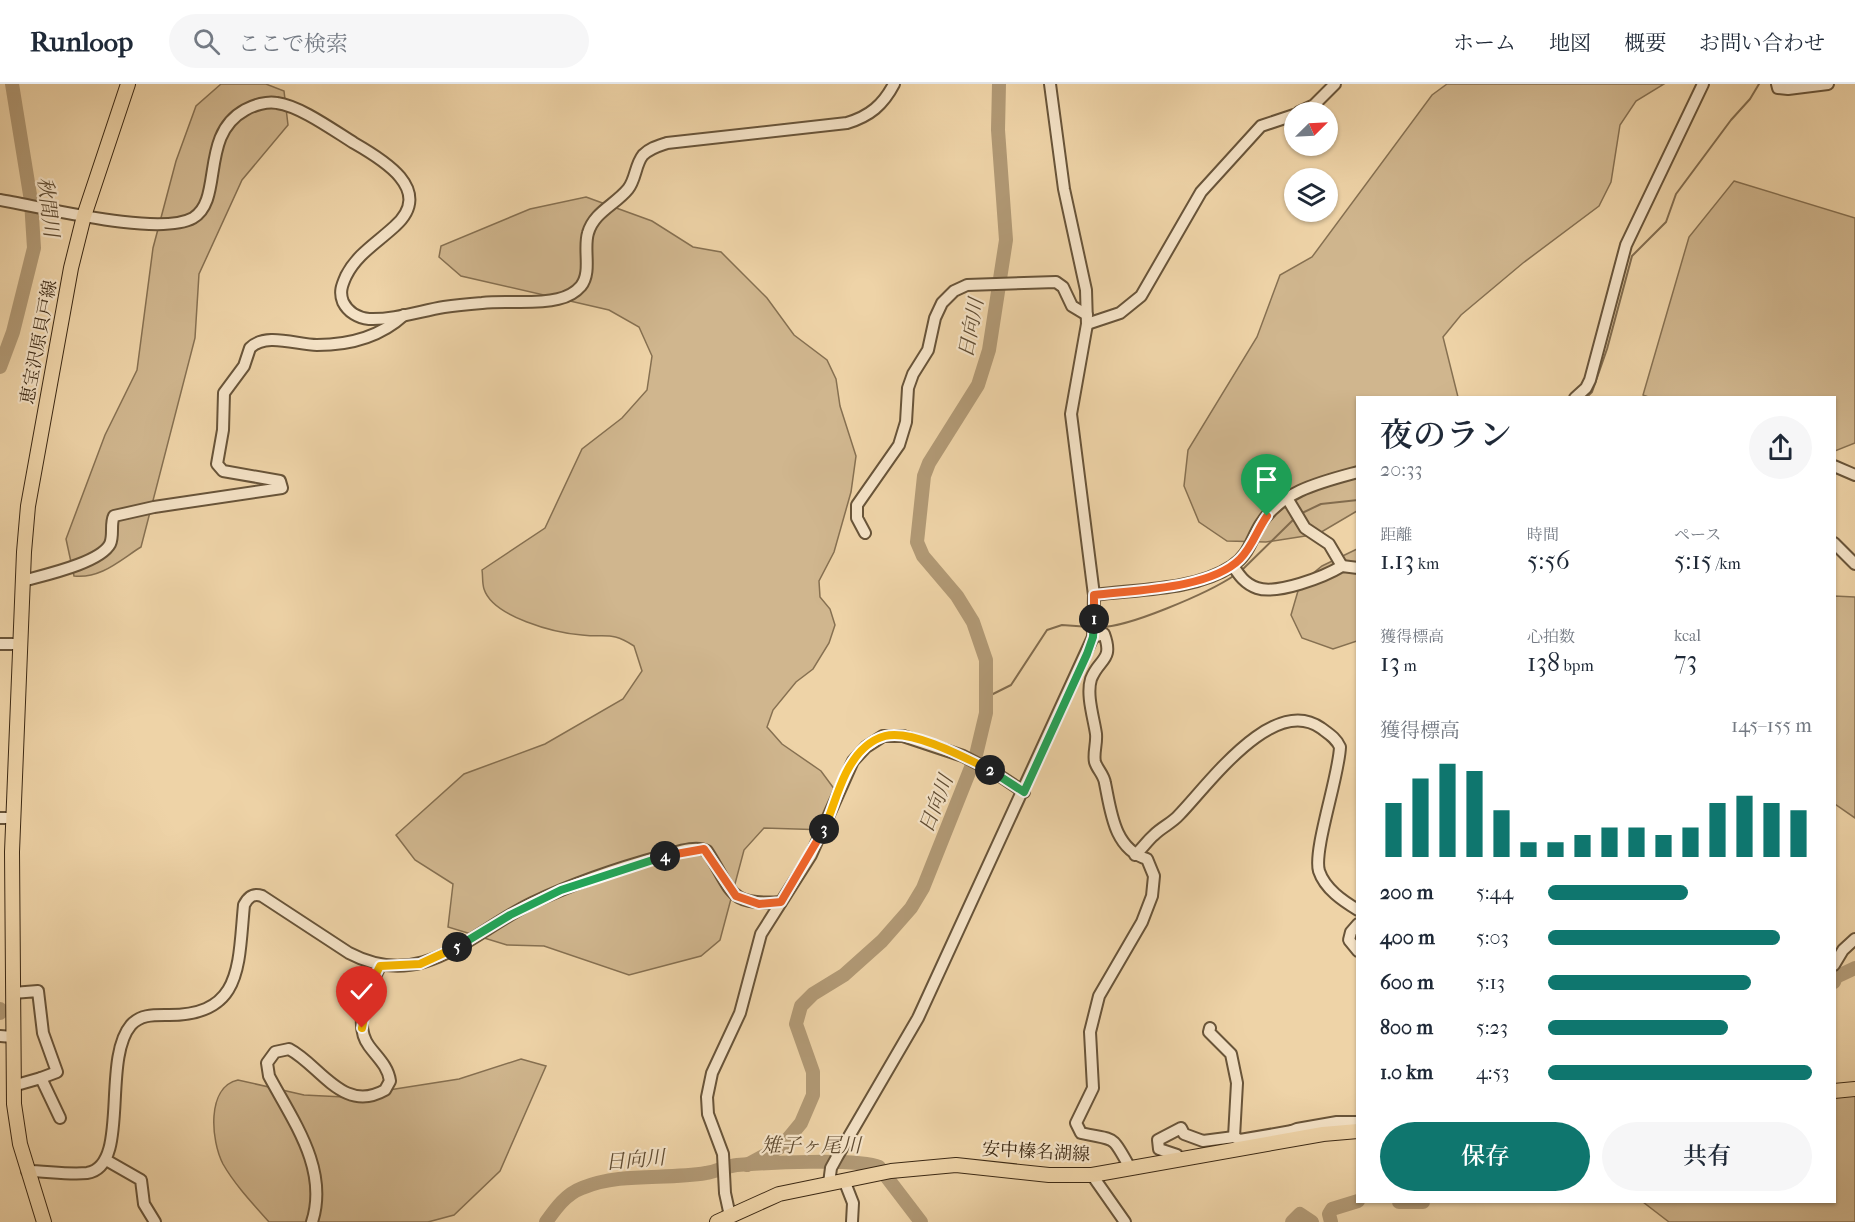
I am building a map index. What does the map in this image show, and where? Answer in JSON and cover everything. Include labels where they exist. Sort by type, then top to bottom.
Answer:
[{"type":"main road","name":"恵宝沢原貝戸線","points":[[44,1222],[27,1171],[16,1124],[14,1086],[7,1037],[13,993],[7,818],[21,644],[28,506],[71,268],[84,216],[128,84]]},
{"type":"main road","points":[[1836,1091],[1855,1089]]},
{"type":"main road","name":"安中榛名湖線","points":[[723,1219],[779,1194],[884,1173],[956,1165],[1049,1175],[1092,1175],[1292,1135],[1356,1131]]},
{"type":"street","points":[[0,200],[84,216],[151,224],[173,223],[193,218],[205,206],[214,156],[229,122],[249,108],[264,103],[281,104],[364,149],[392,167],[402,177],[409,201],[405,215],[355,262],[340,292],[348,310],[367,319],[487,302],[549,301],[571,294],[585,280],[586,244],[595,219],[629,189],[641,159],[652,148],[667,142],[847,123],[871,114],[894,84]]},
{"type":"street","points":[[830,1183],[831,1168],[918,1018],[1024,792],[1094,632],[1094,595],[1071,414],[1087,319],[1086,290],[1064,189],[1050,84]]},
{"type":"street","points":[[1317,102],[1335,84]]},
{"type":"street","points":[[1577,396],[1586,388],[1590,380],[1626,245],[1703,84]]},
{"type":"street","points":[[1777,84],[1778,88],[1788,89],[1828,84]]},
{"type":"street","points":[[1087,319],[1120,313],[1141,296],[1201,192],[1261,126],[1284,118]]},
{"type":"street","points":[[865,533],[855,511],[859,500],[899,445],[906,422],[911,380],[928,350],[939,308],[954,291],[972,284],[1056,282],[1063,287],[1072,306],[1087,319]]},
{"type":"street","points":[[23,581],[102,553],[110,543],[114,516],[154,507],[282,488],[280,481],[223,471],[217,464],[224,430],[224,393],[244,366],[250,348],[264,340],[317,345],[355,341],[385,330],[404,315]]},
{"type":"street","points":[[1836,467],[1855,475]]},
{"type":"street","points":[[1094,595],[1189,582],[1233,566],[1248,551],[1267,516],[1287,498],[1301,489],[1356,473]]},
{"type":"street","points":[[1287,498],[1305,528],[1329,544],[1342,566]]},
{"type":"street","points":[[1836,545],[1855,564]]},
{"type":"street","points":[[1233,566],[1245,582],[1264,590],[1304,582],[1342,566],[1356,568]]},
{"type":"street","points":[[1094,632],[1104,634],[1108,646],[1108,654],[1091,679],[1090,694],[1097,740],[1095,761],[1105,780],[1108,809],[1118,832],[1128,849],[1135,855],[1147,859],[1154,876],[1154,889],[1142,922],[1099,996],[1090,1032],[1093,1088],[1076,1123],[1081,1133],[1100,1135],[1114,1142],[1130,1168]]},
{"type":"street","points":[[0,644],[21,644]]},
{"type":"street","points":[[1135,855],[1155,834],[1178,817],[1227,762],[1257,737],[1281,722],[1305,720],[1336,739],[1340,747],[1318,864],[1326,883],[1338,897],[1356,909]]},
{"type":"street","points":[[723,1219],[723,1154],[708,1114],[707,1097],[711,1073],[740,1013],[758,943],[824,828],[846,772],[870,743],[888,735],[903,736],[963,756],[994,772],[1024,792]]},
{"type":"street","points":[[27,1171],[88,1173],[106,1160],[113,1137],[114,1077],[123,1038],[133,1022],[141,1018],[199,1013],[212,1007],[226,993],[241,954],[244,905],[249,897],[262,896],[349,953],[380,966],[407,967],[431,960],[486,932],[532,903],[561,890],[631,865],[694,849],[707,851],[732,892],[741,900],[759,904],[781,902]]},
{"type":"street","points":[[1356,926],[1351,932],[1349,940],[1356,949]]},
{"type":"street","points":[[1836,962],[1843,950],[1855,939]]},
{"type":"street","points":[[312,1222],[318,1196],[315,1170],[269,1076],[267,1064],[275,1052],[289,1049],[347,1094],[364,1096],[385,1090],[390,1081],[387,1070],[367,1044],[362,1028],[368,992],[380,966]]},
{"type":"street","points":[[13,993],[38,991],[43,1032],[57,1072],[14,1086]]},
{"type":"street","points":[[1210,1028],[1209,1032],[1231,1054],[1237,1083],[1234,1137]]},
{"type":"street","points":[[41,1078],[60,1118]]},
{"type":"street","points":[[1179,1159],[1177,1155],[1159,1149],[1158,1140],[1181,1128],[1184,1134],[1203,1141],[1234,1137],[1240,1140],[1292,1135],[1337,1122],[1356,1122]]},
{"type":"street","points":[[106,1160],[141,1180],[144,1204],[155,1222]]},
{"type":"street","points":[[1092,1175],[1125,1222]]},
{"type":"street","points":[[844,1180],[853,1203],[852,1222]]},
{"type":"shaded area","points":[[221,84],[266,84],[284,91],[288,125],[242,180],[199,274],[195,338],[141,547],[102,572],[74,576],[66,539],[105,435],[137,370],[153,248],[176,161],[196,106]]},
{"type":"shaded area","points":[[1447,84],[1664,84],[1636,101],[1620,125],[1611,182],[1599,206],[1523,263],[1461,315],[1443,337],[1458,396],[1356,396],[1356,512],[1318,534],[1266,542],[1227,541],[1199,522],[1184,486],[1188,450],[1257,337],[1280,275],[1312,257],[1432,95]]},
{"type":"shaded area","points":[[1734,181],[1855,218],[1855,443],[1836,451],[1836,396],[1643,395],[1689,237]]},
{"type":"shaded area","points":[[586,197],[652,221],[693,247],[721,252],[767,298],[794,335],[827,360],[836,379],[840,406],[856,456],[851,492],[834,552],[819,581],[820,597],[830,609],[835,625],[829,643],[813,669],[796,682],[773,710],[767,727],[782,744],[821,771],[835,790],[827,830],[764,828],[744,850],[720,940],[701,956],[629,975],[544,946],[507,945],[448,927],[453,884],[415,860],[396,835],[464,774],[545,744],[623,699],[642,671],[634,646],[620,638],[557,631],[526,622],[499,608],[484,589],[482,570],[545,528],[582,449],[622,418],[647,390],[652,356],[639,327],[609,310],[461,276],[439,257],[441,246],[530,209]]},
{"type":"shaded area","points":[[1356,549],[1356,641],[1333,649],[1302,638],[1291,615],[1300,584],[1322,566]]},
{"type":"shaded area","points":[[1836,596],[1855,597],[1855,818],[1836,805]]},
{"type":"shaded area","points":[[521,1059],[546,1066],[500,1171],[454,1215],[428,1222],[269,1222],[233,1179],[219,1154],[214,1129],[216,1104],[220,1093],[228,1085],[238,1080],[304,1095],[344,1097],[459,1079]]},
{"type":"shaded area","points":[[1855,1093],[1855,1222],[1669,1222],[1644,1203],[1836,1203],[1836,1095]]},
{"type":"waterway","name":"秋間川","points":[[0,367],[13,332],[34,248],[31,201],[12,84]]},
{"type":"waterway","name":"日向川","points":[[747,1165],[782,1146],[801,1123],[813,1095],[813,1072],[796,1024],[801,1006],[813,994],[844,975],[882,941],[911,908],[923,888],[976,755],[986,713],[986,660],[973,622],[957,596],[923,556],[917,542],[924,476],[929,463],[978,385],[989,350],[1006,240],[998,130],[999,84]]},
{"type":"waterway","points":[[1588,396],[1592,392],[1607,349],[1632,256],[1666,222],[1676,194],[1731,120],[1750,99],[1759,84]]},
{"type":"waterway","points":[[1300,514],[1321,504],[1356,500]]},
{"type":"waterway","points":[[1242,570],[1295,518]]},
{"type":"waterway","points":[[1096,627],[1126,623],[1146,616],[1207,591],[1235,575]]},
{"type":"waterway","points":[[987,697],[1011,685],[1047,630],[1062,625],[1090,627]]},
{"type":"waterway","name":"雉子ヶ尾川","points":[[1836,977],[1855,968]]},
{"type":"waterway","name":"日向川","points":[[546,1222],[571,1194],[597,1183],[628,1178],[690,1175],[737,1165],[810,1162],[868,1164],[879,1167],[921,1222]]},
{"type":"waterway","name":"雉子ヶ尾川","points":[[1331,1222],[1329,1214],[1332,1209],[1356,1202]]},
{"type":"waterway","name":"雉子ヶ尾川","points":[[1292,1222],[1300,1214],[1312,1222]]},
{"type":"route","points":[[362,1028],[366,999],[380,966],[407,967],[431,960],[486,932],[532,903],[583,881],[652,859],[699,848],[704,849],[726,884],[741,900],[759,904],[781,902],[811,855],[846,772],[859,753],[870,743],[883,736],[903,736],[933,744],[994,772],[1024,792],[1087,654],[1094,634],[1094,595],[1189,582],[1220,573],[1233,566],[1248,551],[1267,516]]}]
